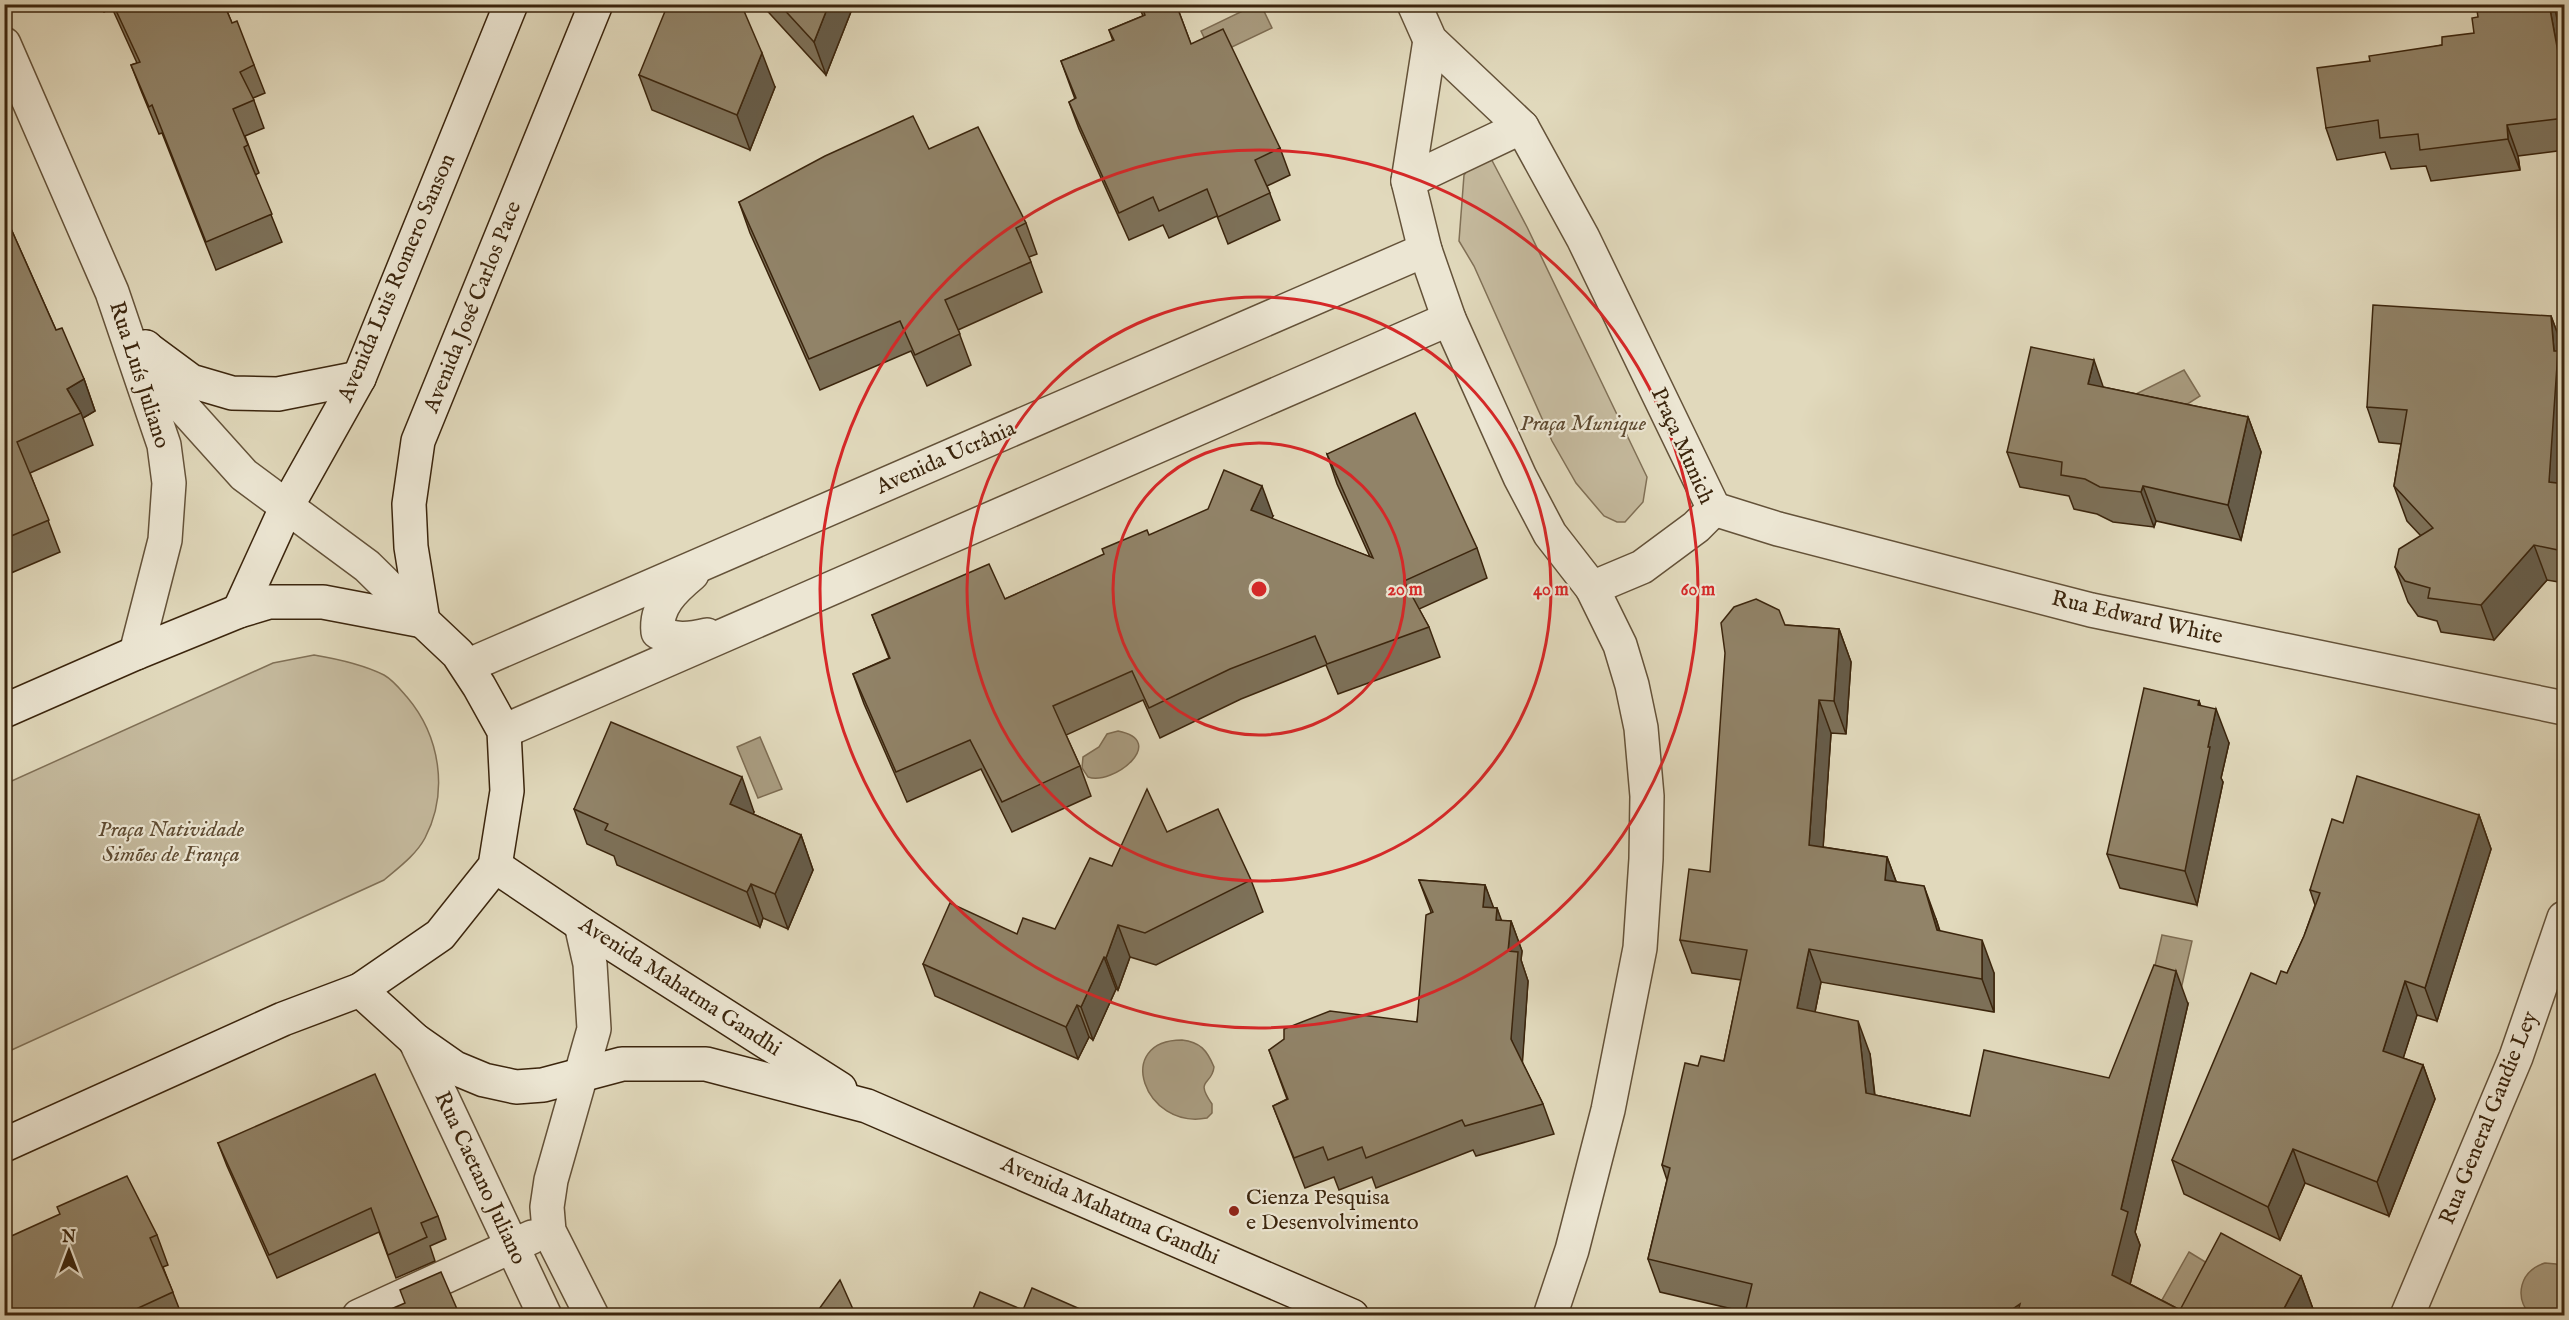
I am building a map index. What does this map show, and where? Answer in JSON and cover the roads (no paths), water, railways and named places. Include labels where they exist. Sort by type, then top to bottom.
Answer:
[{"type":"street","name":"Avenida Luis Romero Sanson","points":[[239,611],[286,508],[358,378],[512,4]]},
{"type":"street","name":"Avenida José Carlos Pace","points":[[423,621],[411,547],[409,504],[418,441],[596,4]]},
{"type":"street","points":[[1414,4],[1430,40],[1408,181],[1425,250],[1449,319],[1520,477],[1550,534],[1592,588],[1620,645],[1632,685],[1641,728],[1647,796],[1640,948],[1608,1110],[1572,1250],[1550,1316]]},
{"type":"street","name":"Praça Munich","points":[[1430,40],[1522,127],[1583,238],[1714,509],[1696,527],[1642,567],[1592,588]]},
{"type":"street","points":[[4,44],[112,292]]},
{"type":"street","points":[[1408,181],[1522,127]]},
{"type":"street","name":"Avenida Ucrânia","points":[[467,666],[1425,250]]},
{"type":"street","name":"Rua Luís Juliano","points":[[112,292],[181,405],[244,475],[368,566],[423,621]]},
{"type":"street","name":"Rua Luís Juliano","points":[[112,292],[164,445],[169,483],[165,540],[136,653]]},
{"type":"street","points":[[504,731],[1449,319]]},
{"type":"street","points":[[145,347],[192,381],[232,393],[278,394],[358,378]]},
{"type":"street","name":"Rua Edward White","points":[[1714,509],[1778,529],[2091,610],[2565,708]]},
{"type":"street","points":[[702,564],[669,594],[657,620],[658,632],[669,638],[693,638],[739,628]]},
{"type":"street","points":[[4,711],[239,611],[269,602],[323,602],[423,621],[458,654],[504,731],[507,791],[495,867],[440,935],[360,990],[283,1019],[4,1145]]},
{"type":"street","name":"Avenida Mahatma Gandhi","points":[[495,867],[867,1106]]},
{"type":"street","name":"Rua General Gaudie Ley","points":[[2407,1316],[2512,1067],[2565,918]]},
{"type":"street","name":"Rua Caetano Juliano","points":[[581,924],[590,964],[594,1029],[551,1180],[547,1207],[549,1231],[592,1316]]},
{"type":"street","name":"Avenida Mahatma Gandhi","points":[[360,990],[415,1040],[455,1068],[484,1080],[505,1085],[516,1087],[543,1085],[622,1064],[706,1064],[867,1106],[1352,1316]]},
{"type":"street","name":"Rua Caetano Juliano","points":[[415,1040],[545,1316]]},
{"type":"street","points":[[359,1316],[511,1245],[549,1231]]},
{"type":"place","name":"Cienza Pesquisa e Desenvolvimento","points":[[1234,1211]]},
{"type":"park label","name":"Praça Munique","points":[[1583,424]]},
{"type":"park label","name":"Praça Natividade Simões de França","points":[[171,842]]}]
